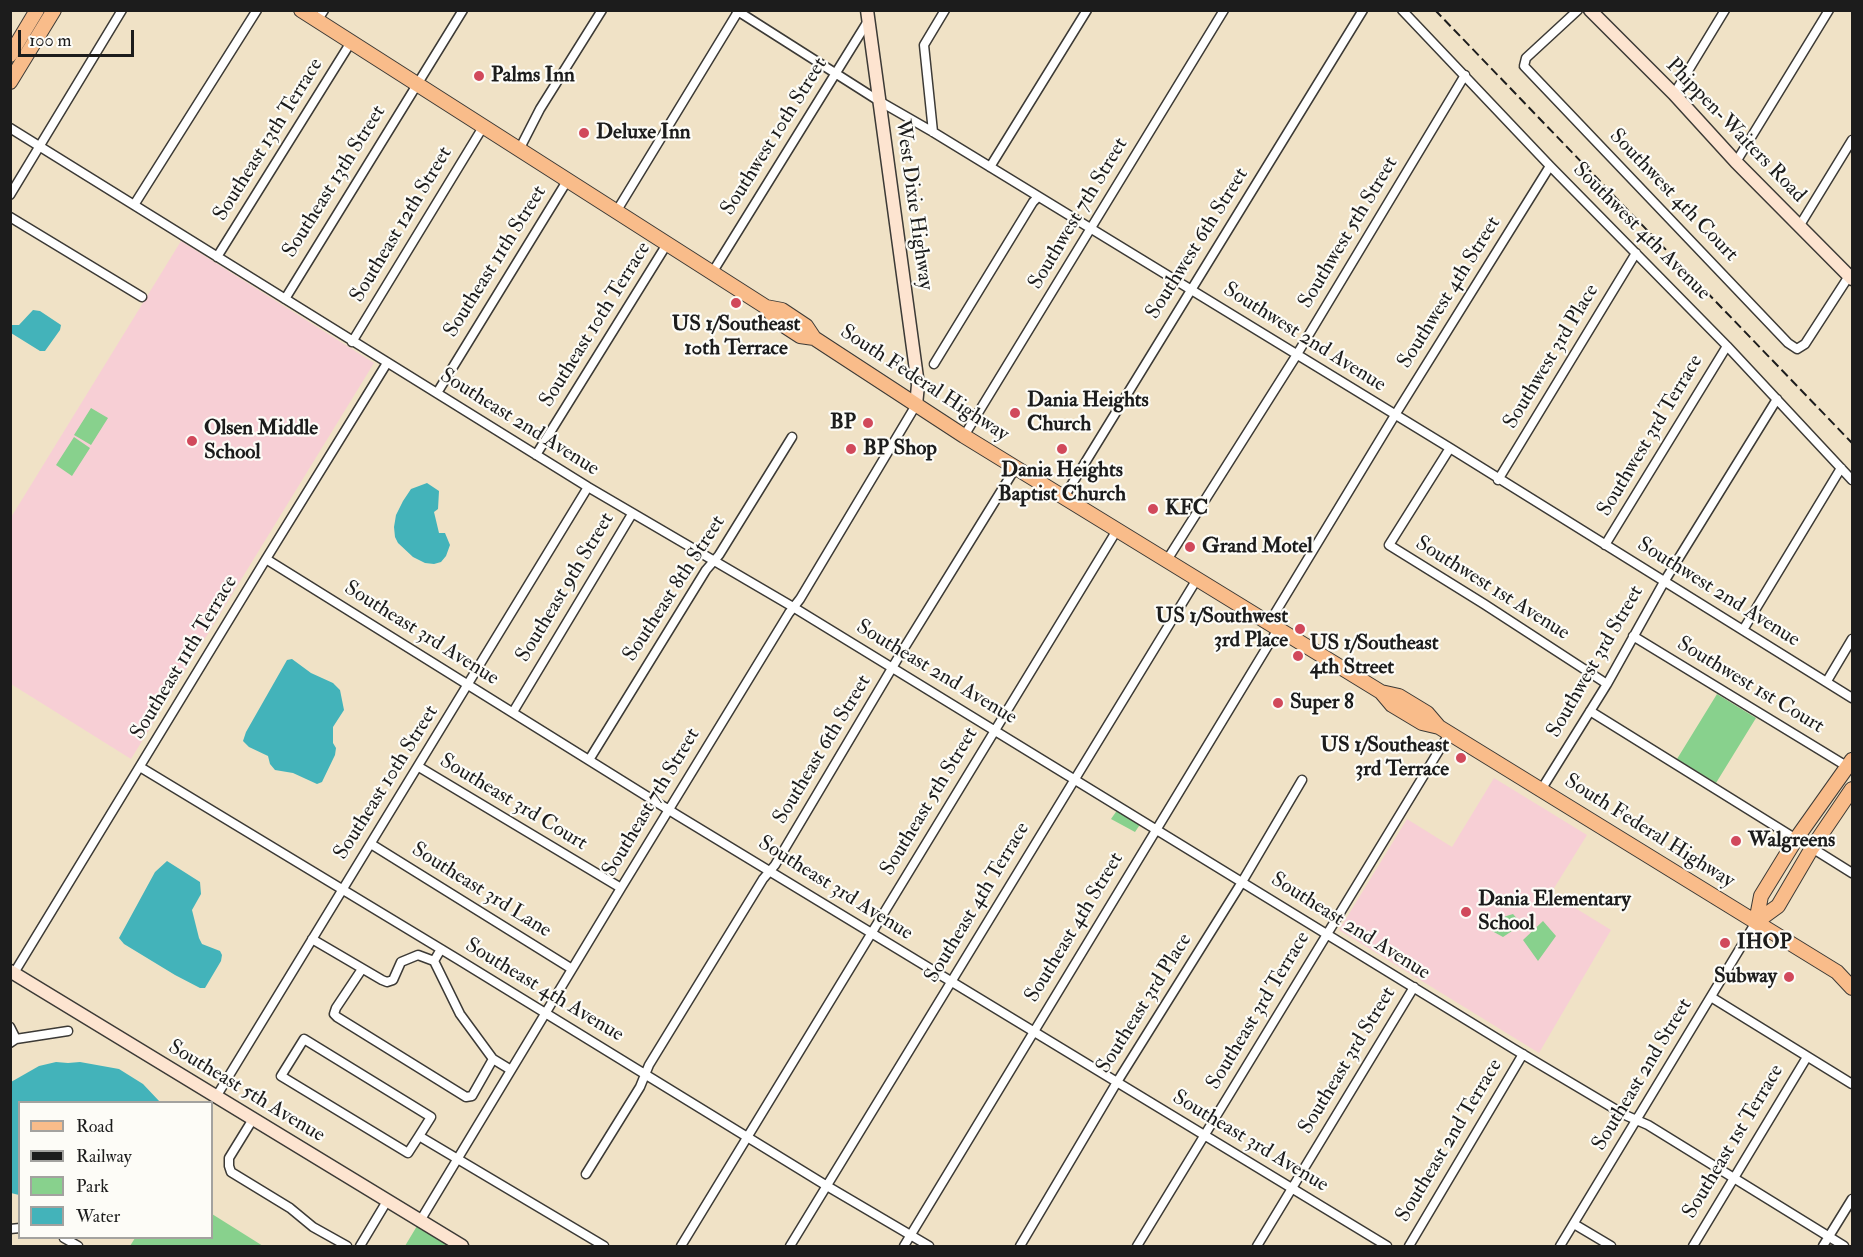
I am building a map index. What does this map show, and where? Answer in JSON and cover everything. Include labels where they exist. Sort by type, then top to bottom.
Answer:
[{"type":"main road","points":[[10,54],[37,10]]},
{"type":"main road","points":[[10,82],[54,10]]},
{"type":"main road","name":"South Federal Highway","points":[[301,10],[320,16],[351,42],[416,85],[766,307],[782,310],[806,326],[814,338],[964,436],[1381,692],[1392,705],[1422,723],[1444,731],[1837,972],[1852,988]]},
{"type":"main road","points":[[1756,922],[1761,896],[1796,839],[1850,764]]},
{"type":"main road","points":[[1756,922],[1778,906],[1812,848],[1852,789]]},
{"type":"main road","name":"South Federal Highway","points":[[1837,972],[1852,976]]},
{"type":"street","points":[[10,195],[122,10]]},
{"type":"street","points":[[134,205],[257,10]]},
{"type":"street","name":"Southeast 13th Street","points":[[285,298],[463,10]]},
{"type":"street","points":[[519,150],[540,109],[602,10]]},
{"type":"street","points":[[933,132],[924,45],[945,10]]},
{"type":"street","points":[[990,167],[1087,10]]},
{"type":"street","name":"Southwest 7th Street","points":[[964,436],[1224,10]]},
{"type":"street","name":"Southwest 6th Street","points":[[1064,497],[1363,10]]},
{"type":"street","name":"Southwest 4th Avenue","points":[[1402,10],[1550,166],[1727,346],[1852,480]]},
{"type":"street","name":"Southwest 4th Court","points":[[1578,10],[1526,58],[1524,66],[1788,343],[1797,349],[1805,344],[1851,278]]},
{"type":"street","name":"Phippen-Waiters Road","points":[[1590,10],[1851,278]]},
{"type":"street","points":[[1674,94],[1725,10]]},
{"type":"street","points":[[1736,162],[1829,10]]},
{"type":"street","points":[[616,212],[738,11]]},
{"type":"street","name":"Southwest 2nd Avenue","points":[[738,11],[879,101],[1450,448],[1498,480],[1852,698]]},
{"type":"street","name":"Southwest 10th Street","points":[[712,273],[868,15]]},
{"type":"street","name":"West Dixie Highway","points":[[868,15],[918,385],[916,405]]},
{"type":"street","name":"Southeast 13th Terrace","points":[[217,257],[351,42]]},
{"type":"street","name":"Southwest 5th Street","points":[[1167,560],[1296,356],[1465,75]]},
{"type":"street","name":"Southeast 12th Street","points":[[352,342],[483,127]]},
{"type":"street","name":"Southeast 2nd Avenue","points":[[10,128],[632,514],[793,607],[1523,1054],[1625,1115],[1648,1125],[1844,1246]]},
{"type":"street","points":[[1800,225],[1852,140]]},
{"type":"street","name":"Southwest 4th Street","points":[[1274,626],[1395,415],[1550,166]]},
{"type":"street","name":"Southeast 11th Street","points":[[437,393],[567,181]]},
{"type":"street","points":[[935,363],[1038,197]]},
{"type":"street","points":[[10,218],[142,297]]},
{"type":"street","name":"Southeast 10th Terrace","points":[[536,455],[667,244]]},
{"type":"street","name":"Southwest 3rd Place","points":[[1498,480],[1636,253]]},
{"type":"street","name":"Southwest 3rd Terrace","points":[[1605,545],[1727,346]]},
{"type":"street","name":"Southeast 11th Terrace","points":[[12,972],[387,363]]},
{"type":"street","name":"Southwest 3rd Street","points":[[1541,790],[1607,684],[1664,582],[1777,399]]},
{"type":"street","name":"Southeast 7th Street","points":[[420,1221],[916,405]]},
{"type":"street","name":"Southeast 8th Street","points":[[589,760],[706,570],[714,561],[792,437]]},
{"type":"street","name":"Southwest 1st Avenue","points":[[1450,448],[1389,545],[1607,684]]},
{"type":"street","name":"Southeast 6th Street","points":[[586,1174],[640,1087],[649,1065],[757,888],[775,865],[1016,467]]},
{"type":"street","points":[[1743,630],[1841,468]]},
{"type":"street","name":"Southeast 10th Street","points":[[216,1097],[588,487]]},
{"type":"street","name":"Southeast 9th Street","points":[[513,712],[632,514]]},
{"type":"street","name":"Southeast 5th Street","points":[[681,1246],[1117,530]]},
{"type":"street","name":"Southeast 3rd Avenue","points":[[266,559],[669,810],[1387,1246]]},
{"type":"street","name":"Southeast 4th Terrace","points":[[790,1246],[1197,579]]},
{"type":"street","name":"Southeast 4th Street","points":[[904,1246],[1156,829],[1274,626]]},
{"type":"street","name":"Southwest 1st Court","points":[[1633,636],[1850,764]]},
{"type":"street","points":[[1827,681],[1852,639]]},
{"type":"street","points":[[1590,711],[1796,839]]},
{"type":"street","name":"Southeast 3rd Terrace","points":[[1137,1246],[1327,933],[1444,731]]},
{"type":"street","name":"Southeast 3rd Court","points":[[419,766],[621,888]]},
{"type":"street","name":"Southeast 4th Avenue","points":[[140,767],[928,1246]]},
{"type":"street","name":"Southeast 3rd Place","points":[[1020,1246],[1117,1082],[1242,882],[1302,780]]},
{"type":"street","name":"Southeast 3rd Lane","points":[[371,844],[572,969]]},
{"type":"street","points":[[1812,848],[1852,873]]},
{"type":"street","name":"Southeast 2nd Street","points":[[1560,1246],[1756,922]]},
{"type":"street","points":[[312,939],[387,982],[393,980],[401,963],[418,955],[434,961],[460,1014],[493,1059],[511,1070]]},
{"type":"street","points":[[434,961],[441,949]]},
{"type":"street","points":[[362,969],[336,1008],[334,1014],[341,1020],[466,1097],[472,1096],[493,1059]]},
{"type":"street","name":"Southeast 5th Avenue","points":[[12,972],[462,1246]]},
{"type":"street","name":"Southeast 3rd Street","points":[[1257,1246],[1414,987]]},
{"type":"street","points":[[1711,997],[1852,1084]]},
{"type":"street","points":[[10,1027],[13,1041],[68,1031]]},
{"type":"street","points":[[304,1039],[431,1117],[419,1136],[408,1153],[281,1076],[304,1039]]},
{"type":"street","name":"Southeast 2nd Terrace","points":[[1408,1246],[1523,1054]]},
{"type":"street","name":"Southeast 1st Terrace","points":[[1693,1246],[1807,1057]]},
{"type":"street","points":[[253,1119],[229,1158],[231,1172],[290,1208],[313,1227],[346,1246]]},
{"type":"street","points":[[419,1136],[604,1246]]},
{"type":"street","points":[[1823,1246],[1852,1199]]},
{"type":"street","points":[[360,1246],[387,1201]]},
{"type":"street","points":[[1574,1224],[1611,1246]]},
{"type":"shaded area","name":"Olsen Middle School","points":[[181,241],[374,363],[131,759],[11,684],[10,519]]},
{"type":"shaded area","name":"Dania Elementary School","points":[[1494,778],[1587,835],[1551,893],[1611,930],[1539,1053],[1339,930],[1407,819],[1452,847]]},
{"type":"green space","points":[[91,408],[108,418],[91,445],[74,435]]},
{"type":"green space","points":[[74,437],[90,448],[72,476],[56,465]]},
{"type":"green space","points":[[1717,694],[1756,718],[1716,783],[1677,759]]},
{"type":"green space","points":[[1118,809],[1141,823],[1135,832],[1111,819]]},
{"type":"green space","points":[[1513,914],[1524,923],[1503,937],[1492,931],[1500,918]]},
{"type":"green space","points":[[1543,921],[1556,936],[1538,961],[1523,940]]},
{"type":"green space","points":[[213,1215],[263,1246],[130,1246],[134,1239],[213,1239]]},
{"type":"green space","points":[[417,1226],[451,1246],[405,1246]]},
{"type":"water","points":[[33,310],[40,311],[61,325],[45,351],[40,351],[11,333],[11,325],[19,325]]},
{"type":"water","points":[[427,483],[439,491],[438,509],[434,512],[439,533],[445,533],[450,545],[441,562],[434,564],[425,563],[413,557],[398,543],[394,527],[396,515],[411,489]]},
{"type":"water","points":[[292,659],[311,673],[333,683],[340,690],[344,710],[333,727],[335,755],[322,782],[317,784],[293,773],[275,770],[268,756],[249,747],[243,741],[287,660]]},
{"type":"water","points":[[167,861],[200,882],[201,894],[192,910],[199,938],[202,944],[220,951],[222,955],[221,961],[205,988],[200,988],[175,975],[124,944],[119,938],[155,872]]},
{"type":"water","points":[[56,1062],[80,1062],[119,1069],[143,1084],[159,1101],[18,1101],[18,1195],[11,1193],[11,1082],[39,1066]]},
{"type":"railway","points":[[1435,10],[1852,443]]},
{"type":"place","name":"Palms Inn","points":[[479,76]]},
{"type":"place","name":"Deluxe Inn","points":[[584,133]]},
{"type":"place","name":"US 1/Southeast 10th Terrace","points":[[736,303]]},
{"type":"place","name":"Dania Heights Church","points":[[1015,413]]},
{"type":"place","name":"BP","points":[[868,423]]},
{"type":"place","name":"Olsen Middle School","points":[[192,441]]},
{"type":"place","name":"BP Shop","points":[[851,449]]},
{"type":"place","name":"Dania Heights Baptist Church","points":[[1062,449]]},
{"type":"place","name":"KFC","points":[[1153,509]]},
{"type":"place","name":"Grand Motel","points":[[1190,547]]},
{"type":"place","name":"US 1/Southwest 3rd Place","points":[[1300,629]]},
{"type":"place","name":"US 1/Southeast 4th Street","points":[[1298,656]]},
{"type":"place","name":"Super 8","points":[[1278,703]]},
{"type":"place","name":"US 1/Southeast 3rd Terrace","points":[[1461,758]]},
{"type":"place","name":"Walgreens","points":[[1736,841]]},
{"type":"place","name":"Dania Elementary School","points":[[1466,912]]},
{"type":"place","name":"IHOP","points":[[1725,943]]},
{"type":"place","name":"Subway","points":[[1789,977]]}]
